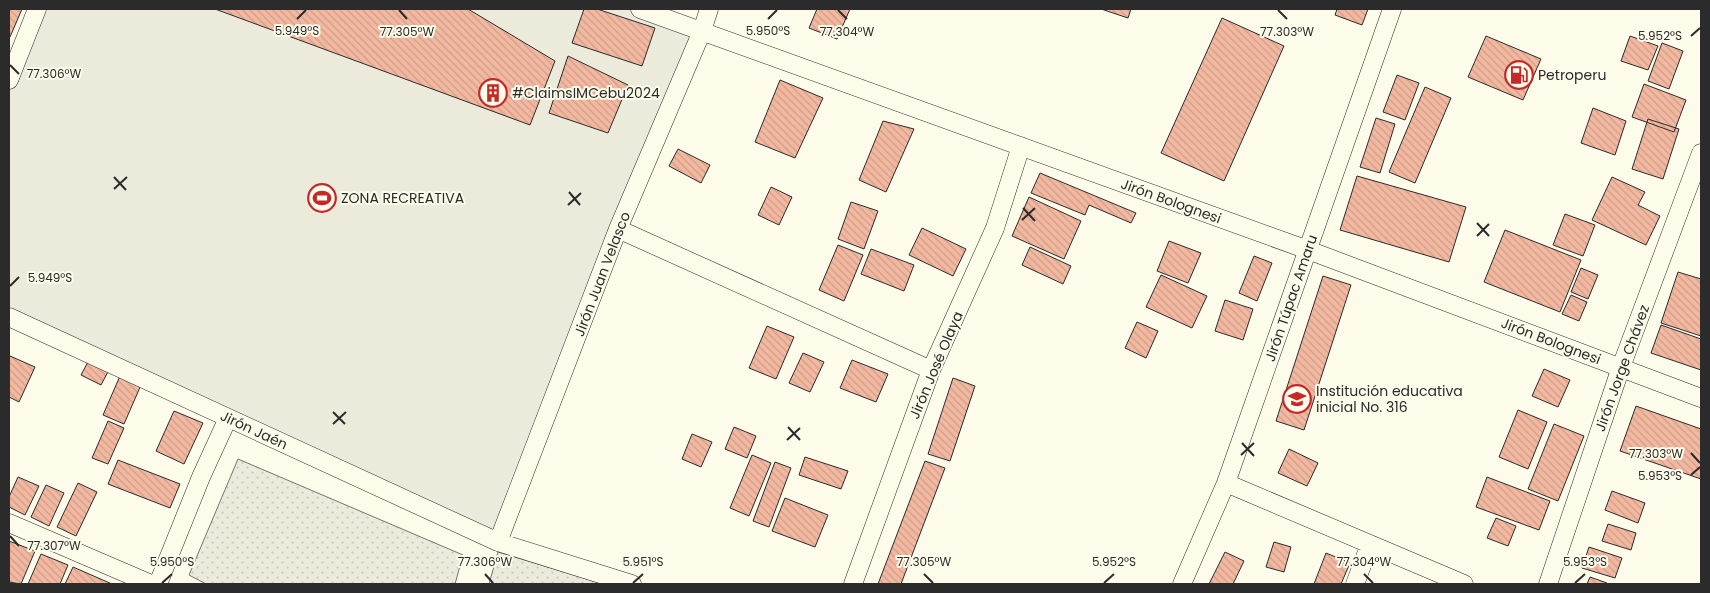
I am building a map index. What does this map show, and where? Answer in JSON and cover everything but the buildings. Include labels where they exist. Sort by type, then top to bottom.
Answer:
[{"type":"street","points":[[9,80],[37,9]]},
{"type":"street","name":"Jirón Bolognesi","points":[[640,9],[1308,250],[1701,398]]},
{"type":"street","name":"Jirón Juan Velasco","points":[[498,542],[618,229],[710,9]]},
{"type":"street","name":"Jirón Túpac Amaru","points":[[1182,584],[1226,483],[1392,9]]},
{"type":"street","name":"Jirón José Olaya","points":[[852,584],[931,370],[995,228],[1021,146]]},
{"type":"street","name":"Jirón Jorge Chávez","points":[[1548,584],[1620,367],[1701,153]]},
{"type":"street","points":[[618,229],[931,370]]},
{"type":"street","name":"Jirón Jaén","points":[[9,317],[498,542],[632,584]]},
{"type":"street","points":[[158,584],[201,478],[228,418]]},
{"type":"street","points":[[1226,483],[1464,584]]},
{"type":"street","points":[[9,523],[151,584]]},
{"type":"street","points":[[1355,584],[1370,544]]},
{"type":"shaded area","name":"ZONA RECREATIVA","points":[[37,9],[642,9],[702,31],[498,542],[9,317],[9,80]]},
{"type":"shaded area","points":[[238,459],[463,555],[455,584],[206,584],[189,575]]},
{"type":"shaded area","points":[[498,552],[604,584],[489,584]]},
{"type":"place","name":"Petroperu","points":[[1519,75]]},
{"type":"place","name":"#ClaimsIMCebu2024","points":[[493,93]]},
{"type":"place","name":"ZONA RECREATIVA","points":[[322,198]]},
{"type":"place","name":"Institución educativa inicial No. 316","points":[[1297,399]]}]
